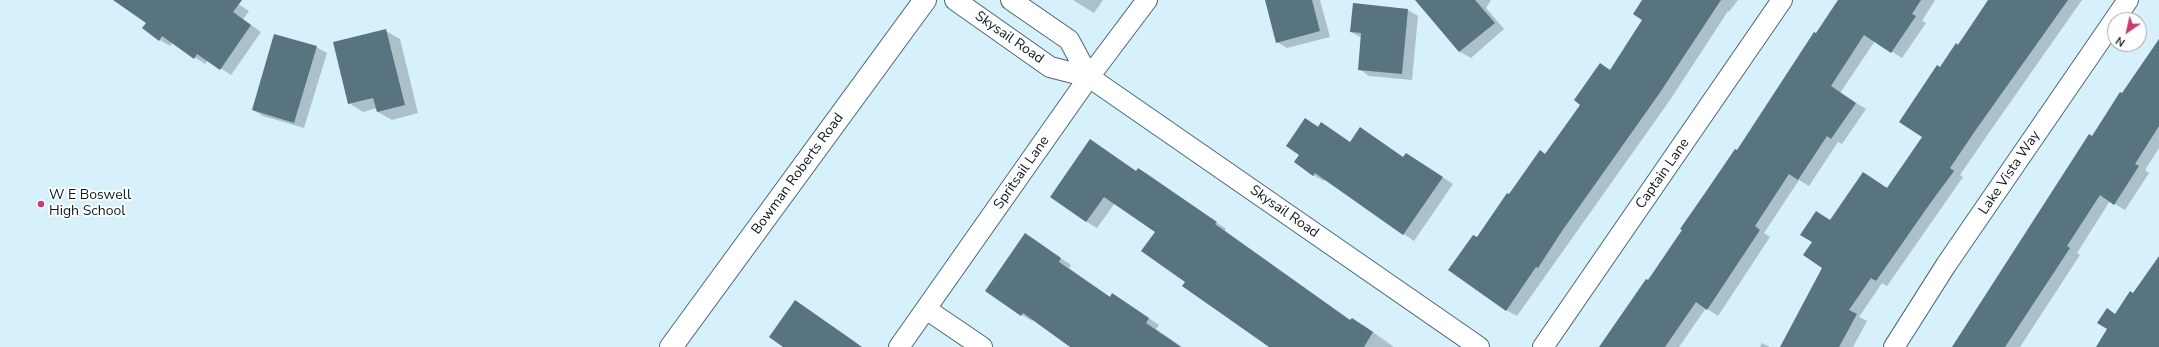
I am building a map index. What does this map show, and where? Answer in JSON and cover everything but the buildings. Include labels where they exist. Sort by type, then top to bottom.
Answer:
[{"type":"street","name":"Bowman Roberts Road","points":[[671,347],[925,0]]},
{"type":"street","name":"Skysail Road","points":[[955,0],[1050,66],[1089,77],[1479,347]]},
{"type":"street","name":"Skysail Road","points":[[1011,0],[1069,40],[1089,77]]},
{"type":"street","name":"Spritsail Lane","points":[[899,347],[1089,77],[1147,0]]},
{"type":"street","name":"Captain Lane","points":[[1543,347],[1782,0]]},
{"type":"street","name":"Lake Vista Way","points":[[1894,347],[1946,266],[2128,0]]},
{"type":"street","points":[[926,309],[982,347]]},
{"type":"place","name":"W E Boswell High School","points":[[41,204]]}]
